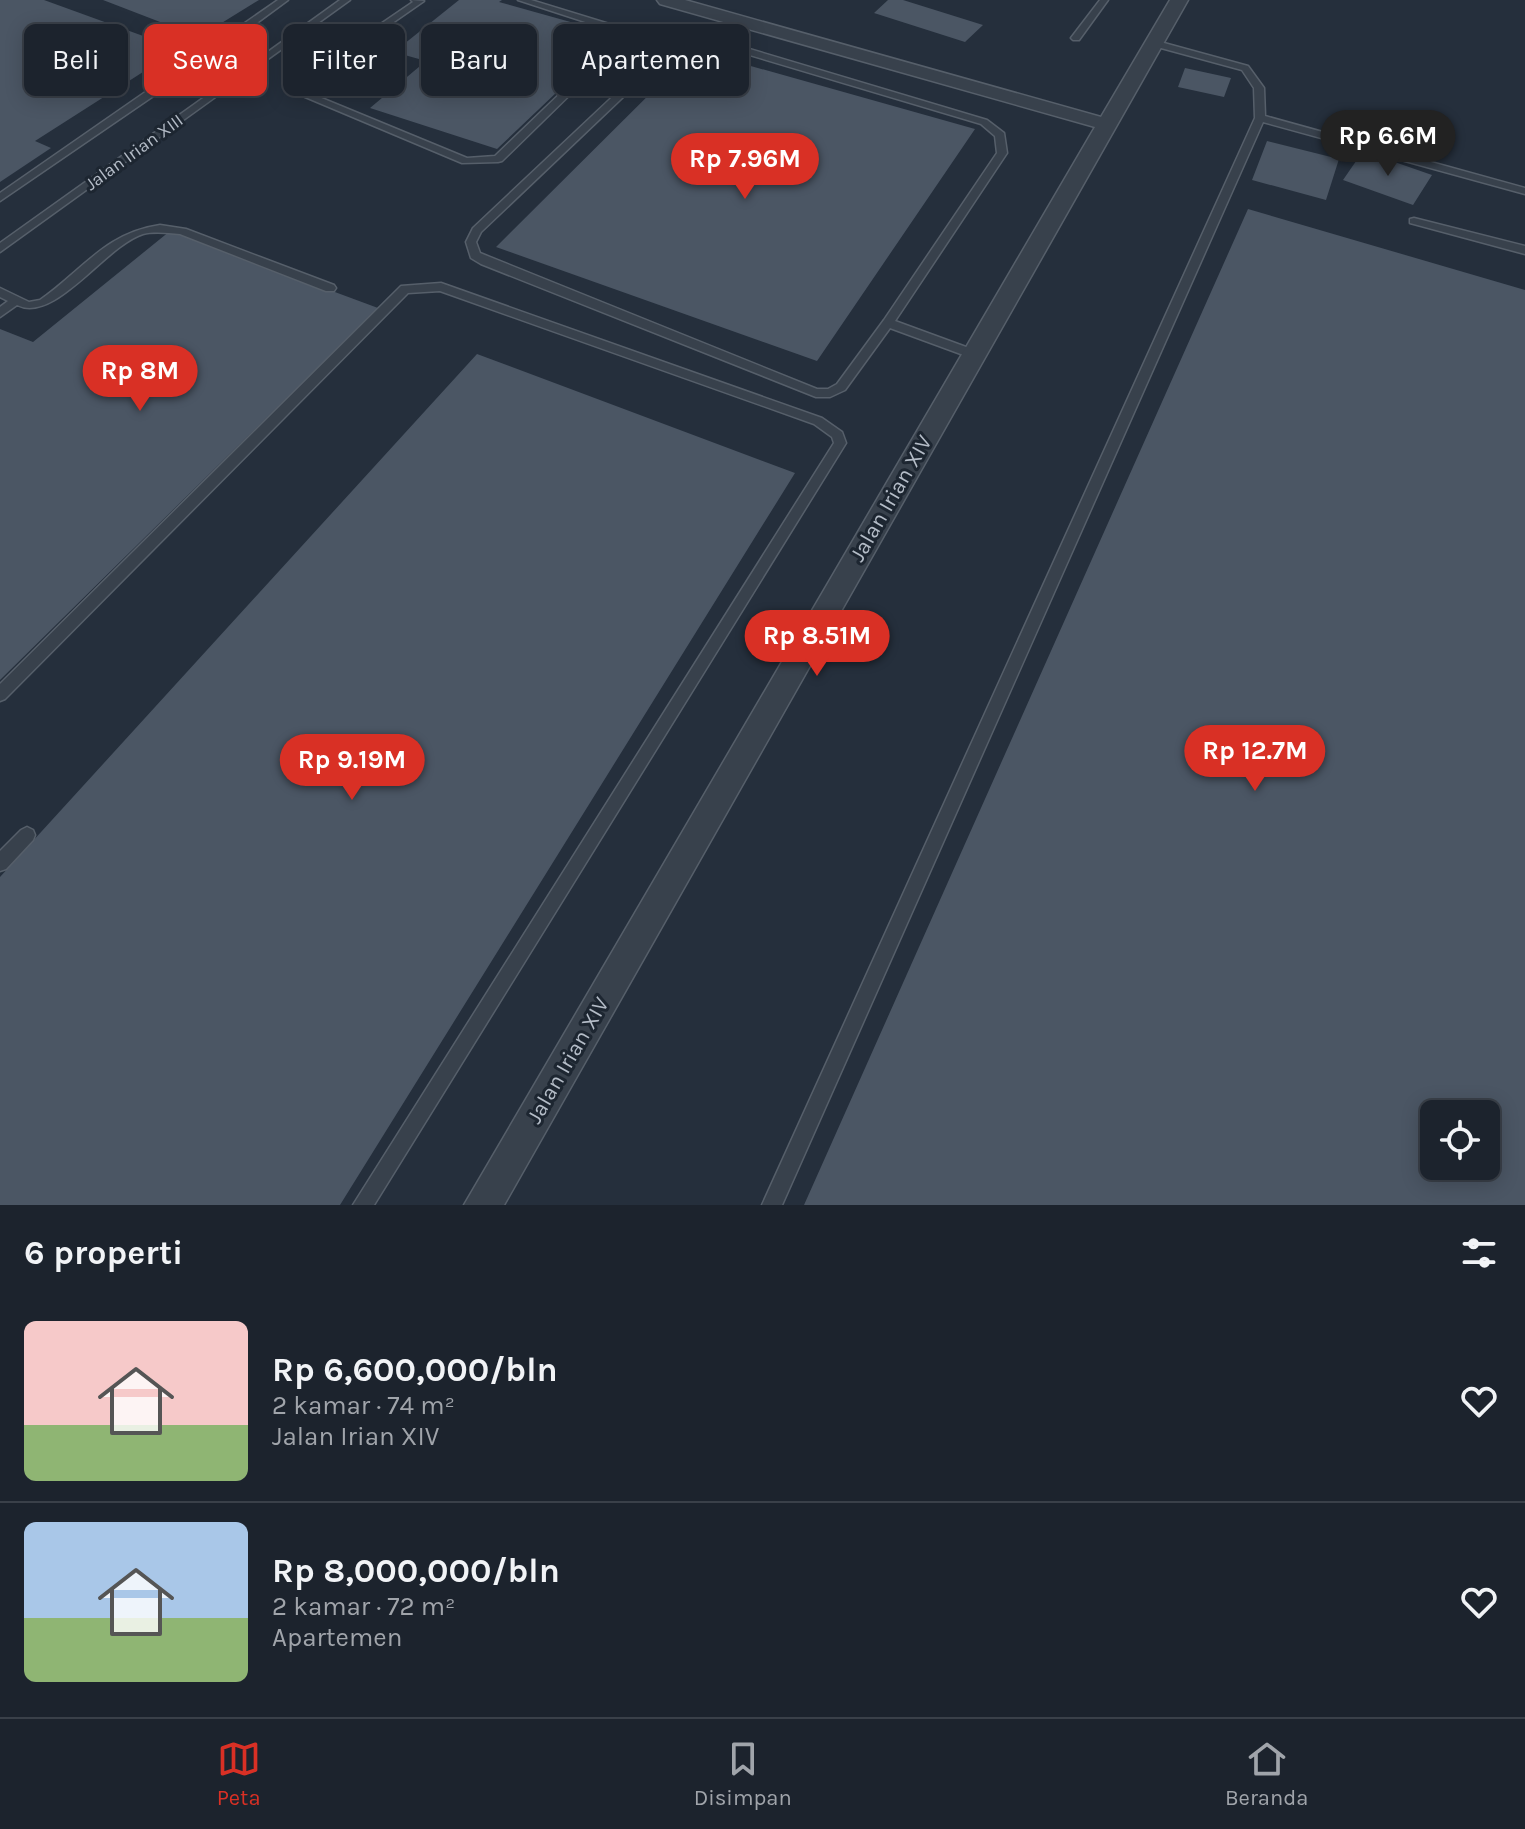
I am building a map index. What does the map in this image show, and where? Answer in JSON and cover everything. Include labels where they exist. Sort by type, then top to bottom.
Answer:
[{"type":"street","points":[[666,0],[1105,124]]},
{"type":"street","name":"Jalan Irian XIV","points":[[483,1205],[1179,0]]},
{"type":"lane","points":[[251,24],[284,0]]},
{"type":"lane","name":"Jalan Irian XIII","points":[[267,56],[346,0]]},
{"type":"lane","points":[[419,0],[303,81],[296,91],[466,161],[477,162],[498,159],[623,38],[616,29],[522,0]]},
{"type":"lane","points":[[1076,38],[1104,0]]},
{"type":"lane","points":[[696,36],[984,122],[1000,135],[1002,153],[888,323],[841,387],[830,393],[816,393],[485,261],[475,255],[471,242],[477,230],[677,41],[696,36]]},
{"type":"lane","points":[[772,1205],[1260,118],[1259,88],[1253,74],[1245,68],[1153,43]]},
{"type":"lane","points":[[0,198],[148,96]]},
{"type":"lane","name":"Jalan Irian XIII","points":[[0,248],[212,96]]},
{"type":"lane","points":[[1260,118],[1525,191]]},
{"type":"lane","points":[[1414,221],[1525,250]]},
{"type":"lane","points":[[0,292],[28,306],[43,303],[126,235],[156,226],[182,231],[330,288]]},
{"type":"lane","points":[[0,694],[405,289],[441,287],[818,421],[838,435],[840,443],[836,452],[363,1205]]},
{"type":"lane","points":[[0,313],[17,300]]},
{"type":"lane","points":[[888,323],[973,354]]},
{"type":"lane","points":[[0,863],[27,835]]},
{"type":"building","points":[[0,0],[44,0],[110,24],[24,24],[24,96],[105,96],[35,141],[51,148],[0,182]]},
{"type":"building","points":[[103,0],[259,0],[220,24],[165,24]]},
{"type":"building","points":[[459,0],[502,0],[499,2],[578,24],[553,24],[553,96],[497,149],[370,108],[384,96],[405,96],[405,79],[421,65],[421,96],[537,96],[537,24],[429,24]]},
{"type":"building","points":[[888,0],[903,0],[983,25],[965,42],[874,13]]},
{"type":"building","points":[[128,30],[144,36],[144,71],[128,82]]},
{"type":"building","points":[[421,30],[421,60],[405,55],[405,43]]},
{"type":"building","points":[[749,65],[975,129],[817,361],[496,247],[648,96],[749,96]]},
{"type":"building","points":[[1185,68],[1231,78],[1224,97],[1178,87]]},
{"type":"building","points":[[1267,141],[1339,159],[1326,200],[1252,180]]},
{"type":"building","points":[[1363,151],[1432,175],[1413,205],[1343,180]]},
{"type":"building","points":[[1248,209],[1525,290],[1525,1205],[804,1205]]},
{"type":"building","points":[[170,231],[378,308],[0,680],[0,329],[33,342]]},
{"type":"building","points":[[477,354],[795,473],[340,1205],[0,1205],[0,877]]}]
